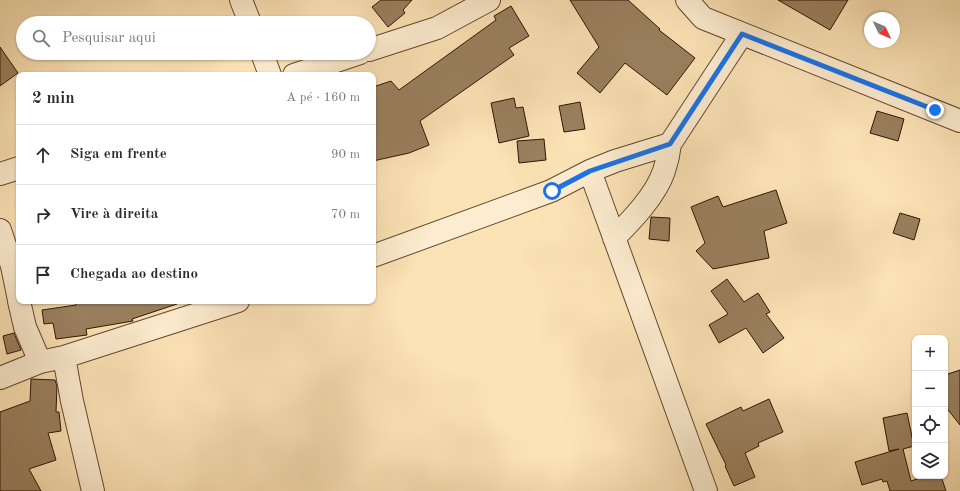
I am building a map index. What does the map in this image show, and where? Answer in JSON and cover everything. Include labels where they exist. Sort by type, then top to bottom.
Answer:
[{"type":"street","points":[[241,0],[247,16]]},
{"type":"street","points":[[376,48],[437,28],[489,0]]},
{"type":"street","points":[[687,0],[703,18],[960,121]]},
{"type":"street","points":[[614,238],[636,216],[655,190],[664,173],[668,160],[670,144],[742,34]]},
{"type":"street","points":[[265,60],[269,72]]},
{"type":"street","points":[[303,72],[339,60]]},
{"type":"street","points":[[376,255],[552,191],[590,171],[670,144]]},
{"type":"street","points":[[0,174],[16,169]]},
{"type":"street","points":[[590,171],[706,491]]},
{"type":"street","points":[[0,230],[12,266],[16,285]]},
{"type":"street","points":[[20,304],[25,327],[40,362]]},
{"type":"street","points":[[0,378],[40,362],[64,356],[229,304]]},
{"type":"street","points":[[64,356],[72,401],[92,491]]},
{"type":"building","points":[[381,0],[412,0],[403,10],[405,13],[388,27],[372,7]]},
{"type":"building","points":[[570,0],[628,0],[660,29],[659,30],[695,58],[667,95],[625,63],[600,93],[577,73],[599,47]]},
{"type":"building","points":[[778,0],[848,0],[830,30]]},
{"type":"building","points":[[511,6],[529,36],[509,48],[514,55],[420,121],[429,145],[409,153],[376,160],[376,86],[391,81],[399,90],[496,20],[494,16]]},
{"type":"building","points":[[0,47],[17,72],[0,86]]},
{"type":"building","points":[[514,98],[516,108],[523,107],[529,136],[499,143],[491,103]]},
{"type":"building","points":[[580,102],[585,129],[564,132],[559,106]]},
{"type":"building","points":[[877,111],[904,119],[898,141],[870,133]]},
{"type":"building","points":[[544,139],[546,160],[519,163],[517,141]]},
{"type":"building","points":[[776,190],[787,223],[764,231],[769,258],[713,269],[696,251],[705,243],[691,207],[718,196],[723,207]]},
{"type":"building","points":[[900,213],[920,219],[914,240],[893,233]]},
{"type":"building","points":[[651,217],[670,218],[669,241],[649,239]]},
{"type":"building","points":[[727,279],[744,302],[758,293],[770,312],[766,314],[784,338],[763,353],[746,328],[719,343],[709,325],[728,314],[711,291]]},
{"type":"building","points":[[177,304],[132,319],[133,321],[86,329],[87,335],[56,339],[53,323],[44,324],[42,310],[76,305]]},
{"type":"building","points":[[14,333],[21,350],[7,354],[3,336]]},
{"type":"building","points":[[960,370],[960,425],[948,410],[948,374]]},
{"type":"building","points":[[31,379],[55,380],[57,386],[56,412],[59,412],[61,431],[48,433],[56,460],[29,469],[41,491],[0,491],[0,412],[30,401]]},
{"type":"building","points":[[769,399],[783,432],[758,443],[759,446],[745,453],[755,477],[734,486],[725,466],[726,465],[706,424],[741,407],[743,411]]},
{"type":"building","points":[[907,413],[912,437],[912,447],[903,449],[911,481],[917,479],[942,479],[946,491],[890,491],[887,481],[883,482],[882,479],[862,485],[855,462],[899,449],[889,451],[883,418]]},
{"type":"route","points":[[552,191],[590,171],[670,144],[742,34],[935,110]]}]
